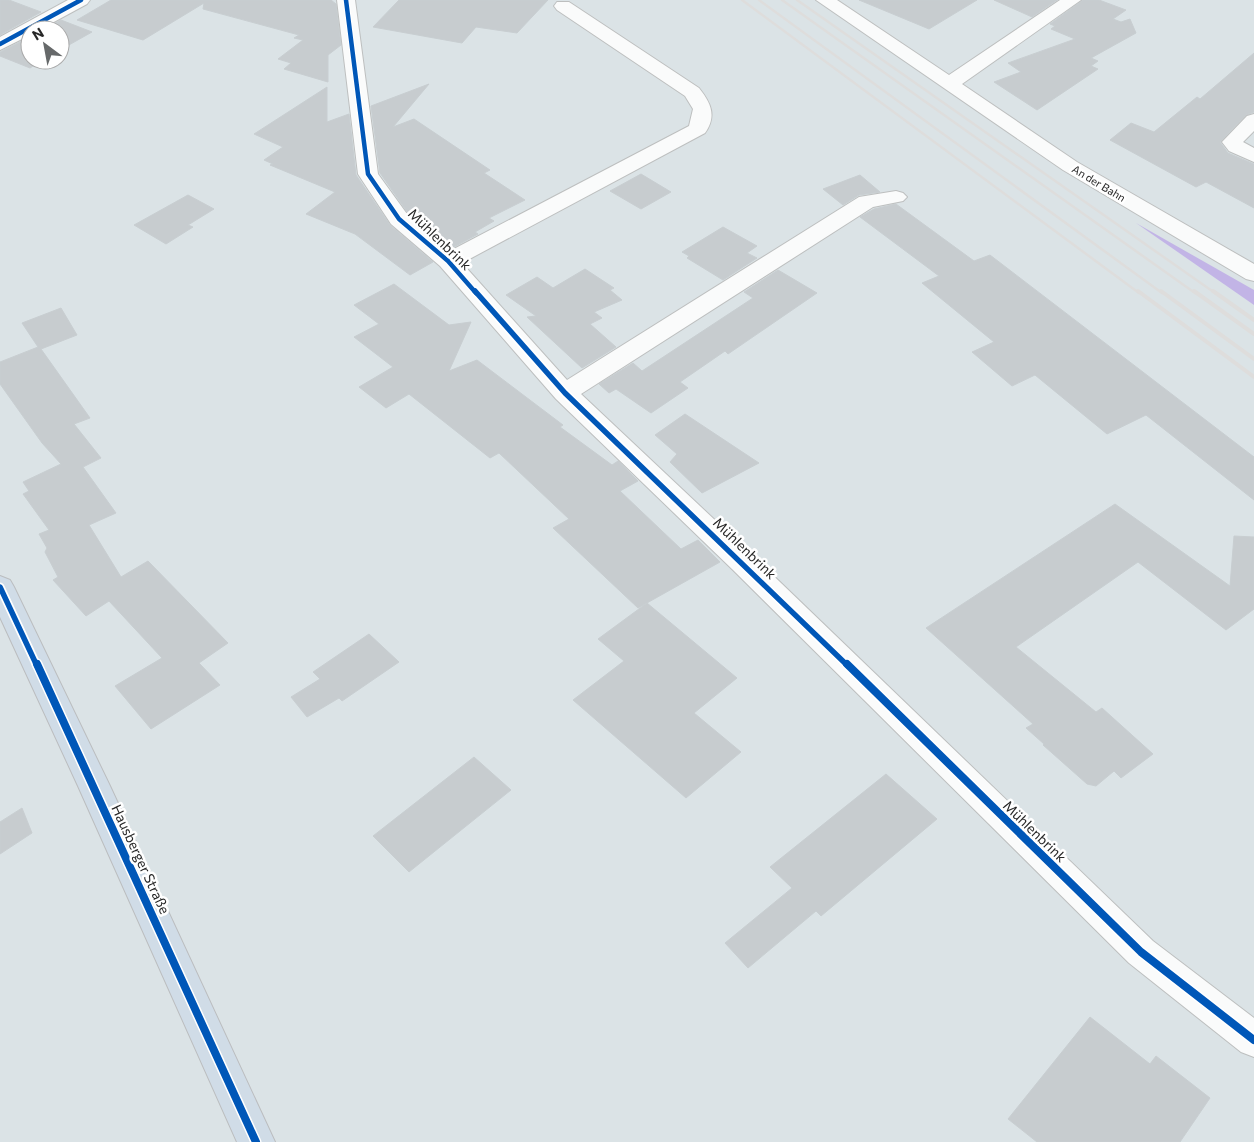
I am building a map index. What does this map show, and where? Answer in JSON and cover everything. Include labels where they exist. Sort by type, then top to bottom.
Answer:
[{"type":"main road","name":"Hausberger Straße","points":[[0,587],[98,795],[256,1142]]},
{"type":"street","points":[[0,44],[81,0]]},
{"type":"street","name":"Mühlenbrink","points":[[346,0],[368,174],[400,219],[448,261],[565,393],[742,562],[1141,952],[1254,1040]]},
{"type":"street","points":[[950,83],[1072,0]]},
{"type":"street","name":"An der Bahn","points":[[840,3],[950,83],[1070,166],[1254,274]]},
{"type":"street","name":"Mühlenbrink","points":[[448,261],[698,129],[703,116],[702,104],[692,92],[562,6]]},
{"type":"street","points":[[1254,120],[1232,142],[1236,147],[1254,156]]},
{"type":"street","points":[[565,393],[868,202],[896,197]]},
{"type":"shaded area","points":[[1136,223],[1254,290],[1254,305]]},
{"type":"building","points":[[0,0],[9,0],[41,12],[27,20],[20,20],[20,24],[0,35]]},
{"type":"building","points":[[111,0],[331,0],[336,4],[341,45],[328,55],[328,82],[284,69],[291,63],[278,59],[303,40],[294,38],[299,35],[203,9],[204,3],[143,40],[77,20]]},
{"type":"building","points":[[399,0],[548,0],[517,33],[476,27],[462,43],[373,27]]},
{"type":"building","points":[[859,0],[977,0],[929,29]]},
{"type":"building","points":[[994,0],[1057,0],[1032,17]]},
{"type":"building","points":[[1083,0],[1099,0],[1126,10],[1113,19],[1121,22],[1130,19],[1136,33],[1091,58],[1098,61],[1091,66],[1098,69],[1037,110],[994,82],[1021,72],[1008,63],[1075,39],[1051,29],[1055,26],[1050,24]]},
{"type":"building","points":[[70,23],[92,32],[70,44]]},
{"type":"building","points":[[20,42],[20,64],[0,56],[0,52]]},
{"type":"building","points":[[1254,53],[1254,112],[1246,115],[1220,142],[1228,153],[1254,164],[1254,208],[1206,182],[1196,187],[1110,140],[1131,123],[1154,132],[1197,97],[1200,99]]},
{"type":"building","points":[[429,84],[393,127],[414,119],[490,170],[484,173],[525,200],[489,218],[494,221],[475,232],[478,234],[450,249],[408,213],[380,173],[371,106]]},
{"type":"building","points":[[327,87],[327,122],[349,114],[356,175],[390,225],[433,262],[410,275],[355,234],[306,214],[335,192],[270,165],[273,164],[264,160],[283,147],[254,134]]},
{"type":"building","points":[[641,174],[671,192],[641,209],[610,191]]},
{"type":"building","points":[[860,175],[880,192],[859,195],[843,205],[823,189]]},
{"type":"building","points":[[188,195],[214,209],[188,225],[193,227],[166,244],[134,225]]},
{"type":"building","points":[[896,204],[974,261],[990,255],[1254,457],[1254,500],[1146,415],[1107,434],[1035,375],[1012,386],[972,352],[994,342],[922,283],[939,276],[860,217],[874,209]]},
{"type":"building","points":[[723,227],[757,246],[747,253],[757,258],[723,280],[687,258],[689,256],[682,252]]},
{"type":"building","points":[[585,269],[614,288],[610,290],[622,300],[594,312],[602,318],[590,324],[616,347],[582,368],[527,317],[536,316],[506,295],[537,277],[553,288]]},
{"type":"building","points":[[778,270],[817,293],[728,354],[725,351],[680,382],[688,388],[651,413],[616,389],[609,393],[599,384],[633,363],[642,371],[753,298],[744,292]]},
{"type":"building","points":[[394,284],[449,325],[471,322],[449,371],[477,360],[563,425],[560,427],[612,465],[618,461],[638,481],[620,491],[681,549],[698,540],[720,562],[638,608],[553,528],[569,519],[499,453],[490,458],[409,394],[386,408],[359,387],[393,367],[354,337],[379,324],[354,305]]},
{"type":"building","points":[[61,308],[77,335],[41,349],[90,418],[74,424],[101,458],[83,467],[116,513],[89,525],[121,577],[148,561],[228,643],[199,663],[220,685],[151,729],[115,686],[162,658],[109,601],[86,616],[53,580],[58,577],[45,552],[47,548],[39,534],[49,530],[23,494],[29,491],[23,482],[61,464],[42,443],[0,384],[0,362],[38,347],[22,323]]},
{"type":"building","points":[[685,414],[759,463],[702,493],[670,462],[677,454],[655,435]]},
{"type":"building","points":[[1115,504],[1230,586],[1234,536],[1254,537],[1254,609],[1226,630],[1138,562],[1016,647],[1096,712],[1102,708],[1153,754],[1121,778],[1114,771],[1096,786],[1087,784],[1043,745],[1026,728],[1033,724],[926,628]]},
{"type":"building","points":[[647,603],[737,678],[694,713],[741,752],[686,798],[573,700],[624,661],[598,639]]},
{"type":"building","points":[[369,634],[399,662],[342,701],[339,698],[307,717],[291,697],[320,679],[313,672]]},
{"type":"building","points":[[474,757],[511,790],[409,872],[373,836]]},
{"type":"building","points":[[886,774],[937,819],[821,916],[816,911],[748,968],[725,943],[792,888],[770,867]]},
{"type":"building","points":[[22,808],[32,833],[0,854],[0,822]]},
{"type":"building","points":[[1090,1017],[1150,1064],[1156,1056],[1210,1098],[1180,1142],[1037,1142],[1008,1119]]},
{"type":"railway","points":[[742,0],[1139,293]]},
{"type":"railway","points":[[759,0],[1162,293]]},
{"type":"railway","points":[[782,0],[1195,293]]},
{"type":"railway","points":[[797,0],[1215,293]]},
{"type":"railway","points":[[1138,291],[1254,377]]},
{"type":"railway","points":[[1161,291],[1254,359]]},
{"type":"railway","points":[[1194,291],[1254,334]]},
{"type":"railway","points":[[1213,291],[1254,320]]},
{"type":"cycle path","points":[[0,44],[81,0]]},
{"type":"cycle path","points":[[346,0],[368,174],[399,219],[448,261],[565,393],[742,562],[1141,952],[1254,1040]]},
{"type":"cycle path","points":[[0,587],[94,786],[256,1142]]}]
